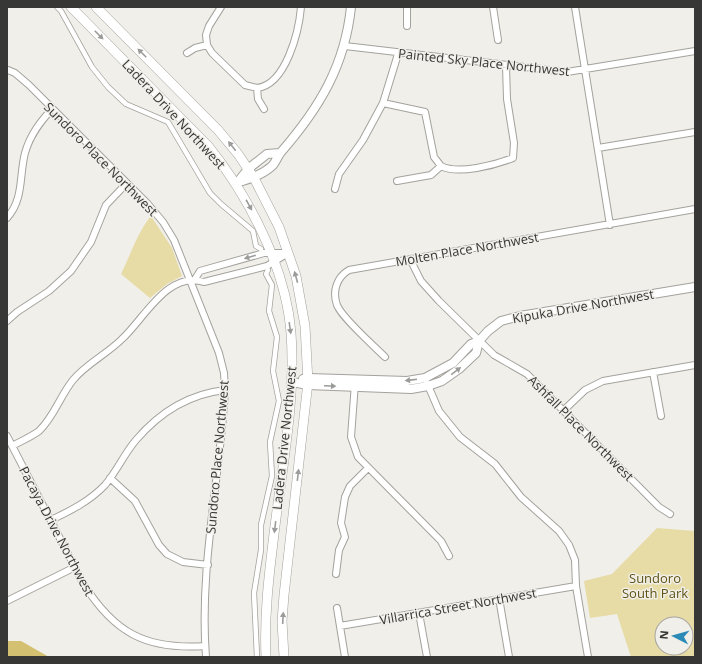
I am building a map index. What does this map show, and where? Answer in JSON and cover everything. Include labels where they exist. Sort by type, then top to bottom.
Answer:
[{"type":"main road","name":"Ladera Drive Northwest","points":[[71,7],[209,147],[236,183],[262,231],[265,251],[283,289],[290,331],[292,382],[266,599],[266,657]]},
{"type":"main road","name":"Ladera Drive Northwest","points":[[96,7],[218,130],[248,168],[279,227],[288,253],[301,301],[308,354],[308,382],[284,595],[282,621],[284,657]]},
{"type":"street","points":[[57,7],[61,11],[92,68],[108,87],[126,104],[168,122],[210,193],[252,231],[256,246],[265,251]]},
{"type":"street","points":[[221,7],[209,26],[206,35],[207,45],[245,85],[257,88],[269,85],[280,73],[296,35],[301,7]]},
{"type":"street","points":[[236,183],[254,178],[273,166],[280,153],[298,133],[317,106],[333,76],[345,46],[351,7]]},
{"type":"street","points":[[407,7],[407,26]]},
{"type":"street","points":[[493,7],[498,40]]},
{"type":"street","points":[[575,7],[610,225]]},
{"type":"street","points":[[187,53],[195,48],[207,45]]},
{"type":"street","name":"Painted Sky Place Northwest","points":[[345,46],[398,54],[567,72],[695,52]]},
{"type":"street","points":[[335,189],[339,174],[363,140],[383,103],[398,54]]},
{"type":"street","points":[[383,103],[425,112],[434,157],[441,166],[446,169],[459,170],[501,163],[513,158],[514,143],[507,99],[506,66]]},
{"type":"street","name":"Sundoro Place Northwest","points":[[8,69],[29,85],[156,212],[174,240],[192,279],[219,352],[224,373],[225,390],[204,602],[206,657]]},
{"type":"street","points":[[257,88],[258,99],[264,109]]},
{"type":"street","points":[[7,218],[17,201],[22,183],[25,155],[32,136],[39,122],[52,109]]},
{"type":"street","points":[[598,148],[695,132]]},
{"type":"street","points":[[236,183],[248,168],[267,154],[280,153]]},
{"type":"street","points":[[397,181],[431,175],[441,166]]},
{"type":"street","points":[[7,321],[17,312],[50,291],[71,271],[91,242],[106,205],[127,183]]},
{"type":"street","name":"Molten Place Northwest","points":[[385,357],[337,306],[336,288],[343,274],[348,270],[695,209]]},
{"type":"street","points":[[12,446],[31,436],[42,427],[72,381],[123,339],[157,298],[174,286],[192,279],[200,271],[265,251],[288,253]]},
{"type":"street","points":[[256,657],[254,593],[261,550],[261,525],[272,476],[270,442],[279,402],[273,371],[278,341],[269,311],[272,284],[266,274],[271,266],[288,253]]},
{"type":"street","name":"Ashfall Place Northwest","points":[[410,259],[421,281],[479,341],[494,355],[527,374],[659,506],[670,514]]},
{"type":"street","points":[[192,279],[204,282],[271,266]]},
{"type":"street","name":"Kipuka Drive Northwest","points":[[292,382],[355,383],[411,389],[427,382],[442,381],[459,369],[476,353],[479,341],[488,331],[501,321],[520,316],[695,287]]},
{"type":"street","points":[[564,410],[585,390],[603,381],[695,365]]},
{"type":"street","points":[[652,372],[661,416]]},
{"type":"street","points":[[427,382],[439,411],[460,437],[495,464],[521,497],[559,531],[570,545],[575,560],[576,586],[588,657]]},
{"type":"street","points":[[355,383],[350,437],[358,457],[441,542],[449,556]]},
{"type":"street","points":[[51,520],[80,505],[97,492],[110,478],[136,440],[175,406],[195,396],[225,390]]},
{"type":"street","name":"Pacaya Drive Northwest","points":[[7,436],[75,567],[100,608],[122,628],[141,638],[160,644],[177,647],[205,646]]},
{"type":"street","points":[[336,574],[339,550],[345,537],[341,523],[344,497],[350,486],[368,468]]},
{"type":"street","points":[[110,478],[135,500],[159,545],[167,554],[183,562],[208,565]]},
{"type":"street","points":[[7,601],[75,567]]},
{"type":"street","name":"Villarrica Street Northwest","points":[[340,626],[576,586]]},
{"type":"street","points":[[499,598],[510,657]]},
{"type":"street","points":[[337,608],[345,657]]},
{"type":"street","points":[[419,613],[427,657]]},
{"type":"green space","points":[[151,216],[172,248],[182,276],[167,284],[150,298],[121,274],[138,237]]},
{"type":"green space","name":"Sundoro South Park","points":[[657,528],[695,531],[695,657],[631,657],[617,614],[590,618],[584,581],[612,574]]},
{"type":"shaded area","points":[[7,641],[21,641],[49,657],[7,657]]}]
